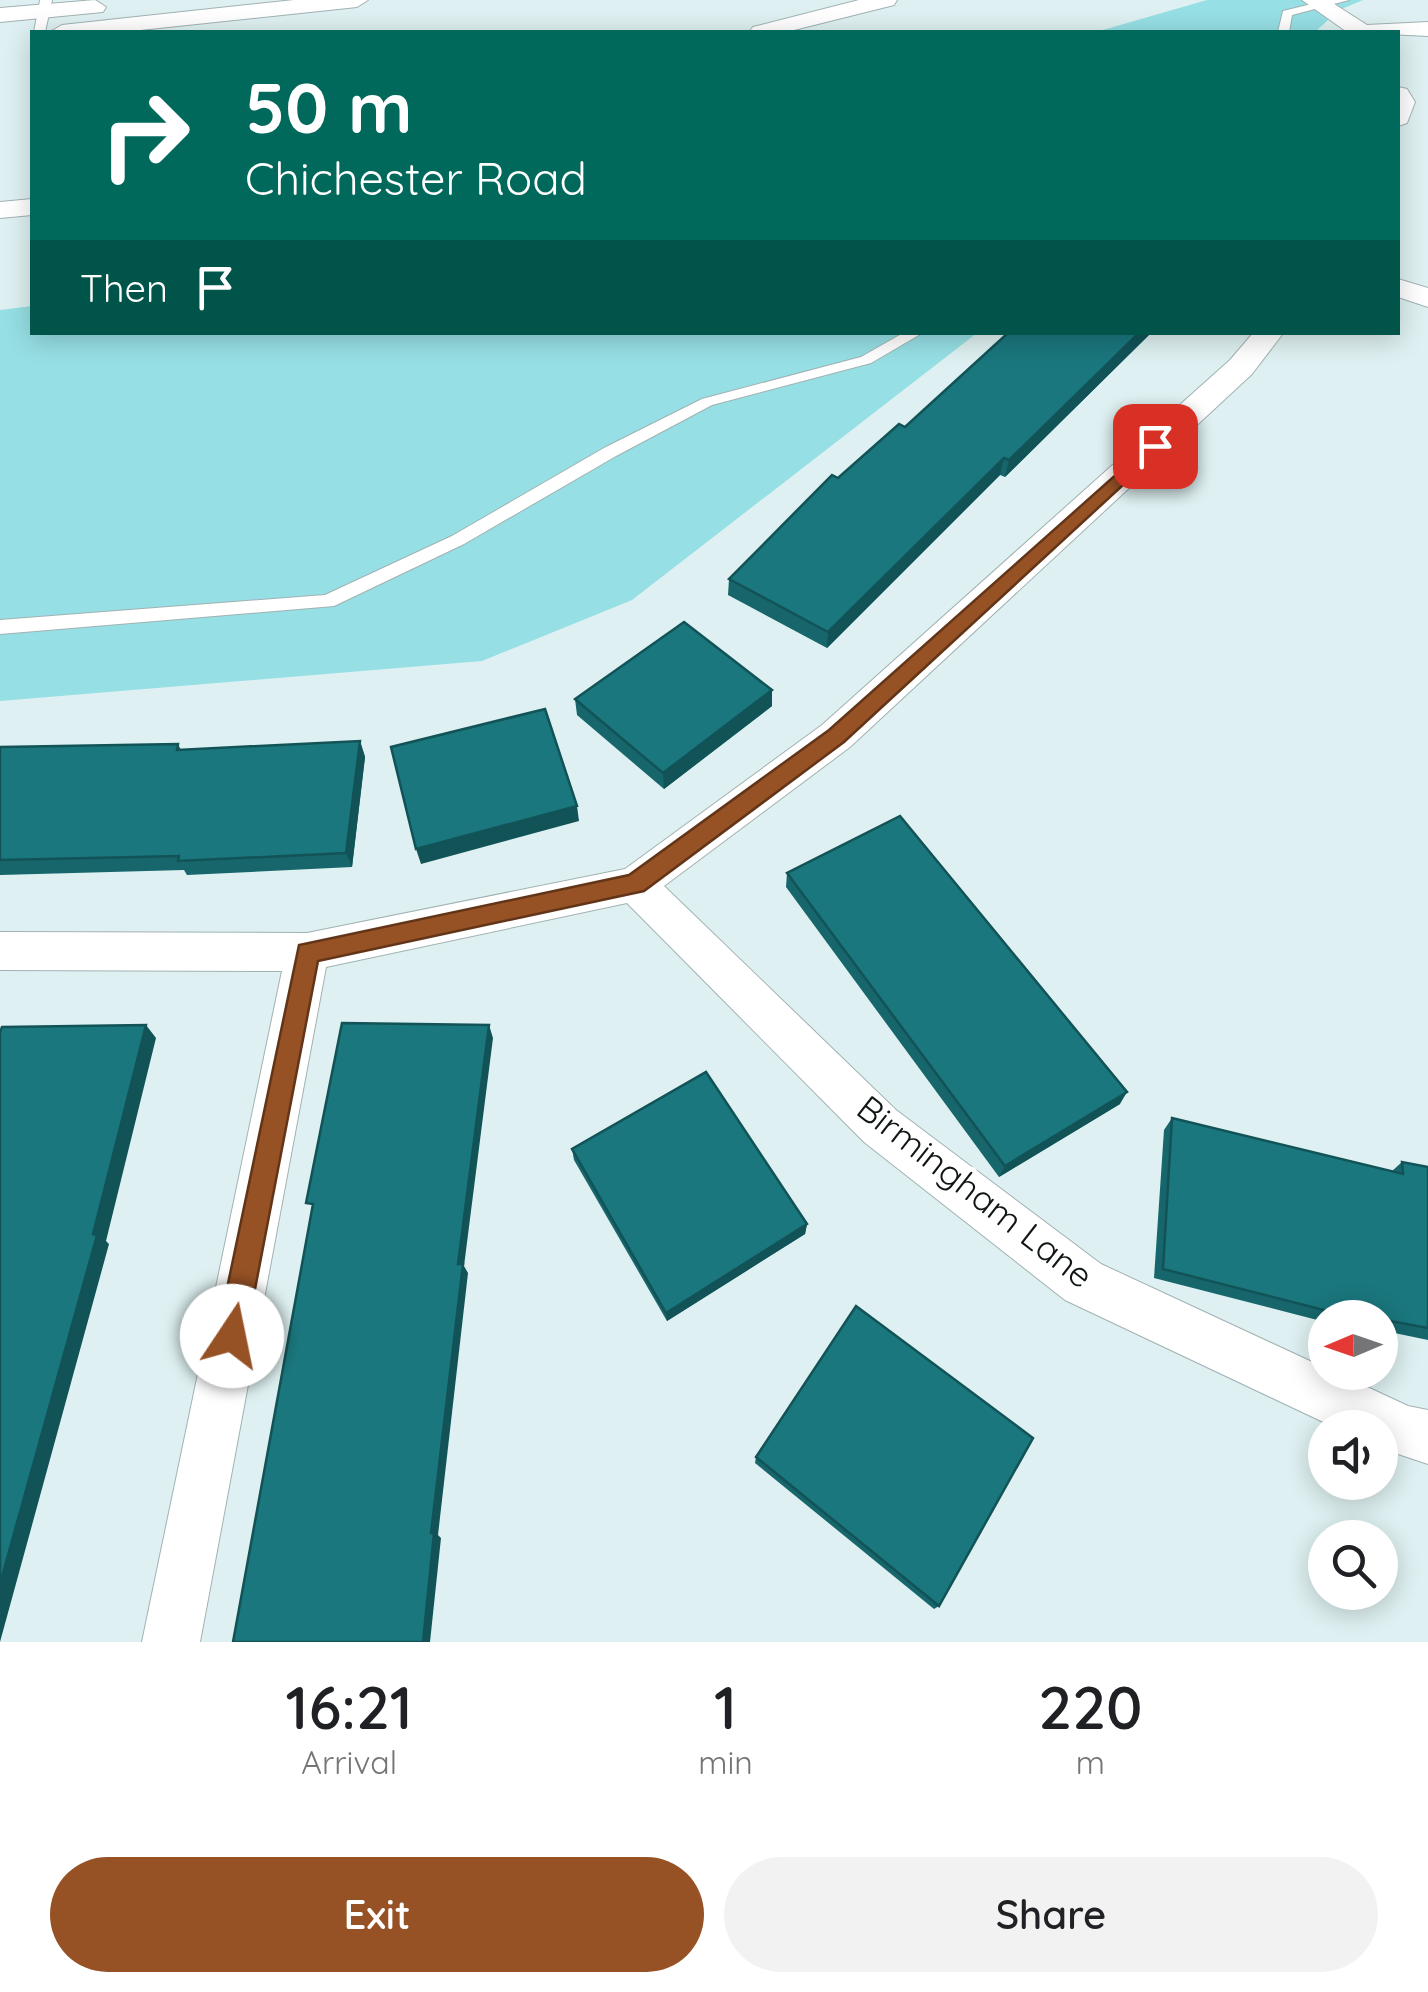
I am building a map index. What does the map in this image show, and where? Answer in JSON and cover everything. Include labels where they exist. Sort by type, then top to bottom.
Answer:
[{"type":"street","points":[[0,38],[40,20],[154,0]]},
{"type":"street","points":[[80,30],[357,0]]},
{"type":"street","points":[[769,30],[886,0]]},
{"type":"street","points":[[1326,2],[1360,30]]},
{"type":"street","points":[[0,15],[40,20]]},
{"type":"street","points":[[1400,30],[1428,29]]},
{"type":"street","points":[[0,210],[30,208]]},
{"type":"street","points":[[1400,289],[1428,298]]},
{"type":"street","points":[[0,951],[307,952],[635,884],[836,736],[1242,367],[1268,335]]},
{"type":"street","name":"Birmingham Lane","points":[[635,884],[880,1126],[1083,1282],[1404,1432],[1428,1437]]},
{"type":"street","points":[[171,1642],[307,952]]},
{"type":"lane","points":[[1284,30],[1287,13],[1326,2]]},
{"type":"lane","points":[[0,627],[328,600],[458,540],[610,452],[707,402],[866,360],[912,335]]},
{"type":"shaded area","points":[[1207,0],[1363,0],[1339,10],[1317,30],[1103,30]]},
{"type":"shaded area","points":[[30,306],[30,335],[974,335],[632,600],[482,661],[0,701],[0,310]]},
{"type":"building","points":[[1006,335],[1137,335],[1009,460],[1004,458],[828,632],[729,579],[832,475],[838,478],[899,424],[905,427]]},
{"type":"building","points":[[684,622],[772,690],[663,773],[575,699]]},
{"type":"building","points":[[545,709],[577,806],[416,849],[391,747]]},
{"type":"building","points":[[360,741],[346,853],[178,861],[179,856],[0,860],[0,747],[178,744],[177,750]]},
{"type":"building","points":[[900,816],[1127,1092],[1005,1166],[787,873]]},
{"type":"building","points":[[342,1023],[489,1025],[458,1264],[463,1264],[431,1533],[423,1642],[233,1642],[313,1204],[306,1203]]},
{"type":"building","points":[[146,1025],[93,1234],[97,1235],[0,1584],[0,1032],[2,1027]]},
{"type":"building","points":[[706,1072],[807,1224],[666,1313],[572,1149]]},
{"type":"building","points":[[1172,1118],[1403,1174],[1402,1162],[1428,1167],[1428,1328],[1398,1322],[1398,1300],[1308,1300],[1308,1306],[1163,1269]]},
{"type":"building","points":[[856,1306],[1033,1438],[939,1606],[756,1457]]},
{"type":"route","points":[[232,1336],[307,952],[635,884],[836,736],[1155,446]]}]
